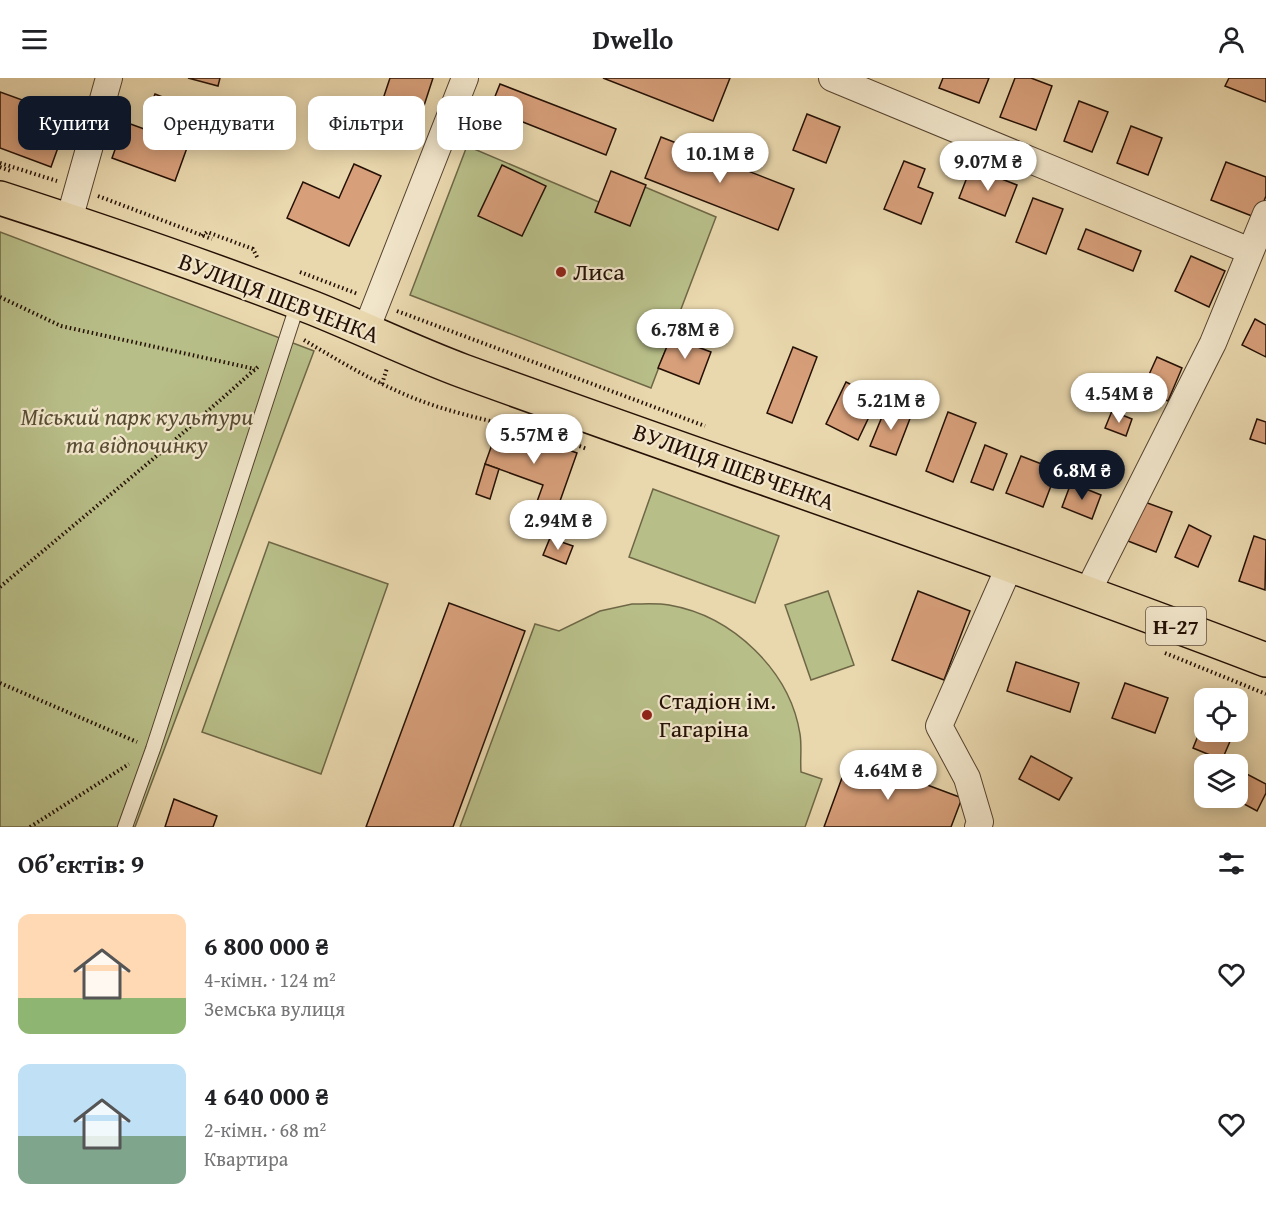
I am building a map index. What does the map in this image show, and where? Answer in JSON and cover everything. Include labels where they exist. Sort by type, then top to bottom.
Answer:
[{"type":"main road","name":"ВУЛИЦЯ ШЕВЧЕНКА","points":[[0,198],[69,220],[298,303],[371,315],[459,369],[1264,656]]},
{"type":"street","points":[[69,220],[109,78]]},
{"type":"street","points":[[371,315],[465,78]]},
{"type":"street","points":[[832,78],[1250,251]]},
{"type":"street","points":[[1087,593],[1213,343],[1266,214]]},
{"type":"street","points":[[978,827],[980,822],[967,778],[939,726],[1010,565]]},
{"type":"lane","points":[[124,827],[153,749],[298,303]]},
{"type":"path","points":[[0,163],[78,188],[267,260]]},
{"type":"path","points":[[289,268],[371,315],[426,322],[716,430]]},
{"type":"path","points":[[0,297],[61,326],[255,369]]},
{"type":"path","points":[[302,339],[382,384],[444,409],[561,439],[587,448]]},
{"type":"path","points":[[0,587],[159,454],[285,343]]},
{"type":"path","points":[[382,384],[390,360]]},
{"type":"path","points":[[0,682],[153,749]]},
{"type":"path","points":[[30,827],[153,749]]},
{"type":"green space","points":[[465,150],[476,150],[620,211],[633,182],[716,217],[651,388],[410,295]]},
{"type":"green space","name":"Міський парк культури та відпочинку","points":[[0,232],[314,351],[135,827],[0,827]]},
{"type":"green space","points":[[653,489],[779,536],[755,603],[629,557]]},
{"type":"green space","points":[[269,542],[388,584],[321,774],[202,732]]},
{"type":"green space","points":[[828,591],[854,665],[811,680],[785,605]]},
{"type":"green space","name":"Стадіон ім. Гагаріна","points":[[632,604],[669,605],[693,611],[715,621],[736,634],[771,668],[794,711],[801,739],[801,772],[822,779],[805,827],[460,827],[535,624],[559,631],[600,611]]},
{"type":"building","points":[[188,78],[220,78],[218,86]]},
{"type":"building","points":[[390,78],[433,78],[425,103],[425,96],[384,96]]},
{"type":"building","points":[[603,78],[730,78],[713,121]]},
{"type":"building","points":[[943,78],[989,78],[979,103],[939,88]]},
{"type":"building","points":[[1015,78],[1031,78],[1052,86],[1036,130],[1000,117]]},
{"type":"building","points":[[1229,78],[1266,78],[1266,102],[1225,86]]},
{"type":"building","points":[[500,84],[616,129],[606,155],[523,122],[523,96],[495,96]]},
{"type":"building","points":[[0,92],[18,99],[18,150],[57,150],[51,167],[0,148]]},
{"type":"building","points":[[1079,101],[1108,112],[1092,152],[1064,141]]},
{"type":"building","points":[[807,114],[840,127],[826,163],[793,150]]},
{"type":"building","points":[[131,124],[143,129],[143,150],[186,150],[175,181],[112,158],[115,150],[131,150]]},
{"type":"building","points":[[1131,126],[1162,138],[1148,175],[1117,163]]},
{"type":"building","points":[[661,137],[794,189],[778,230],[645,178]]},
{"type":"building","points":[[904,161],[925,169],[918,187],[933,193],[921,224],[884,209]]},
{"type":"building","points":[[1226,162],[1266,177],[1266,196],[1257,218],[1211,200]]},
{"type":"building","points":[[354,164],[381,176],[349,246],[287,218],[303,182],[339,198]]},
{"type":"building","points":[[502,165],[546,186],[522,236],[478,216]]},
{"type":"building","points":[[971,167],[1017,185],[1005,216],[959,198]]},
{"type":"building","points":[[611,171],[646,185],[630,226],[595,212]]},
{"type":"building","points":[[1033,198],[1063,209],[1046,254],[1016,242]]},
{"type":"building","points":[[1086,229],[1141,251],[1133,271],[1078,249]]},
{"type":"building","points":[[1191,256],[1225,271],[1209,307],[1175,291]]},
{"type":"building","points":[[1255,319],[1266,325],[1266,357],[1242,345]]},
{"type":"building","points":[[671,337],[711,352],[699,384],[658,368]]},
{"type":"building","points":[[793,347],[817,357],[792,423],[767,413]]},
{"type":"building","points":[[1157,357],[1182,368],[1168,401],[1142,390]]},
{"type":"building","points":[[846,382],[878,398],[858,440],[826,424]]},
{"type":"building","points":[[886,407],[911,416],[896,455],[870,446]]},
{"type":"building","points":[[1112,411],[1132,419],[1126,436],[1105,428]]},
{"type":"building","points":[[948,412],[976,423],[953,482],[926,471]]},
{"type":"building","points":[[1257,419],[1266,422],[1266,444],[1250,439]]},
{"type":"building","points":[[499,425],[577,453],[554,518],[534,510],[543,485],[485,464]]},
{"type":"building","points":[[985,445],[1007,454],[993,490],[971,482]]},
{"type":"building","points":[[1021,456],[1057,470],[1043,507],[1006,493]]},
{"type":"building","points":[[485,464],[499,469],[490,499],[476,494]]},
{"type":"building","points":[[1071,483],[1101,495],[1092,519],[1062,507]]},
{"type":"building","points":[[1142,501],[1172,512],[1156,552],[1128,541]]},
{"type":"building","points":[[1189,525],[1211,536],[1198,567],[1175,557]]},
{"type":"building","points":[[1254,536],[1266,540],[1265,590],[1239,581]]},
{"type":"building","points":[[550,538],[573,546],[566,564],[543,555]]},
{"type":"building","points":[[918,591],[970,611],[944,680],[892,660]]},
{"type":"building","points":[[449,603],[525,631],[453,827],[366,827]]},
{"type":"building","points":[[1016,662],[1079,683],[1070,712],[1007,691]]},
{"type":"building","points":[[1125,683],[1168,698],[1155,733],[1112,718]]},
{"type":"building","points":[[1195,742],[1230,742],[1225,754],[1208,754],[1193,748]]},
{"type":"building","points":[[850,756],[962,798],[951,827],[824,827]]},
{"type":"building","points":[[1031,756],[1072,778],[1059,800],[1019,779]]},
{"type":"building","points":[[1248,775],[1266,784],[1266,793],[1257,811],[1248,806]]},
{"type":"building","points":[[174,799],[217,816],[213,827],[165,827]]},
{"type":"place","name":"Лиса","points":[[561,272]]},
{"type":"place","name":"Стадіон ім. Гагаріна","points":[[647,715]]}]
